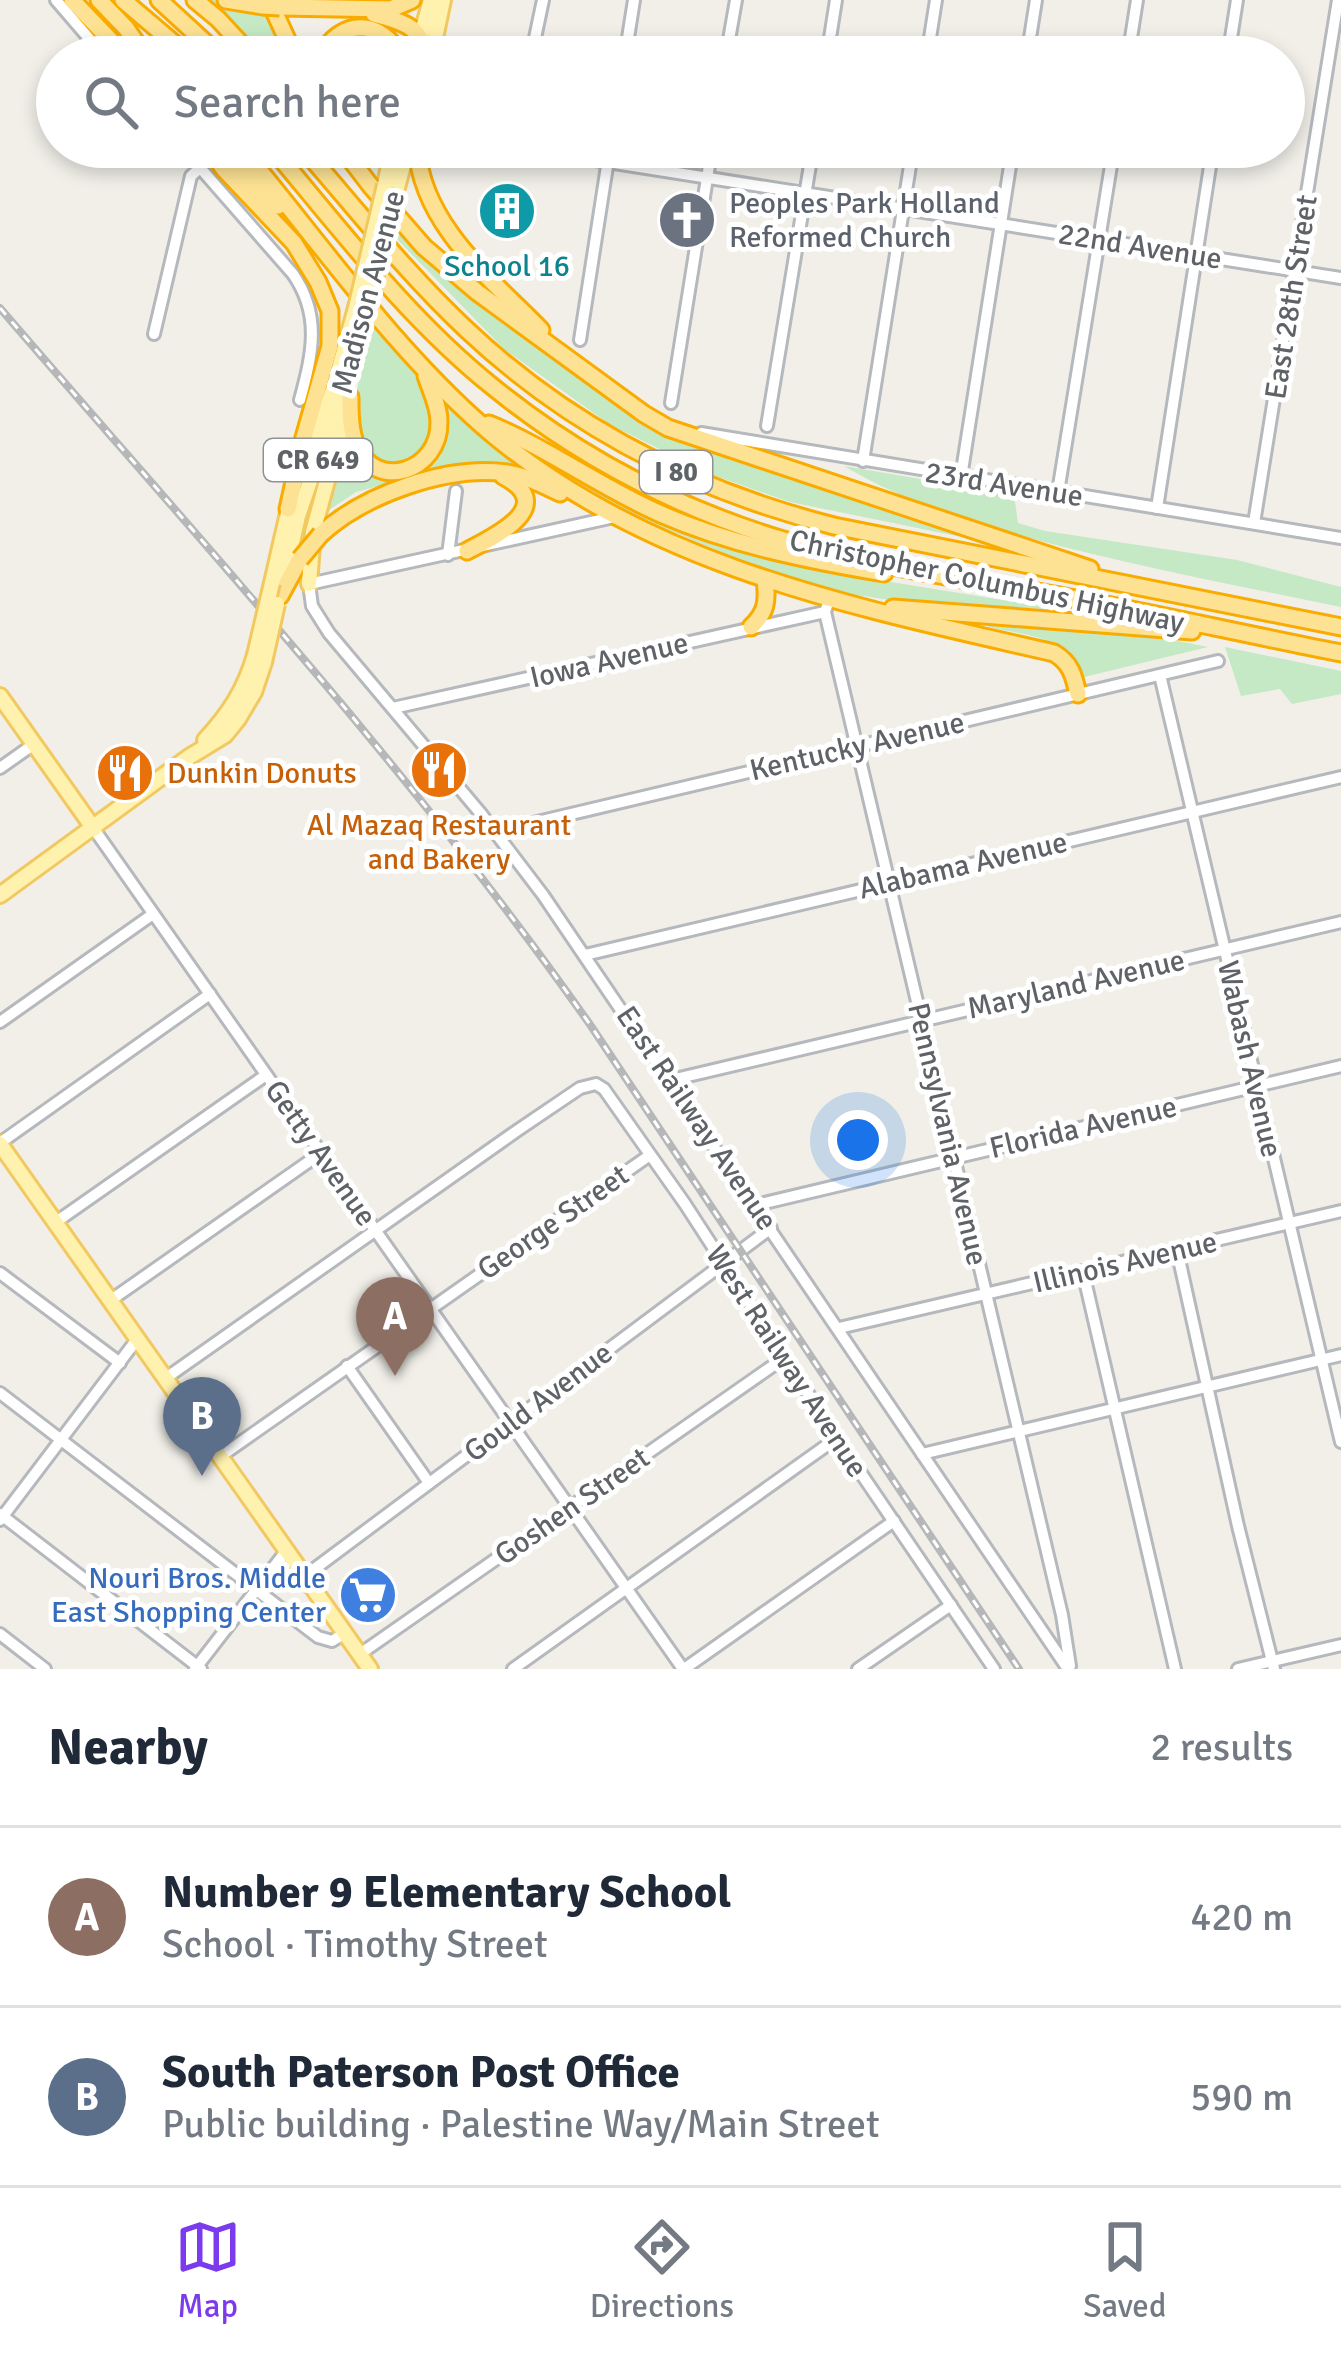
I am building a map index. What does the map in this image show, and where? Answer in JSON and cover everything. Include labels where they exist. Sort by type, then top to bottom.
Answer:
[{"type":"highway","points":[[72,0],[109,36]]},
{"type":"highway","points":[[100,0],[130,36]]},
{"type":"highway","points":[[123,0],[165,36]]},
{"type":"highway","points":[[159,0],[198,36]]},
{"type":"highway","points":[[195,0],[234,36]]},
{"type":"highway","points":[[226,0],[354,9],[391,9],[412,0]]},
{"type":"highway","points":[[273,3],[286,36]]},
{"type":"highway","points":[[354,9],[403,24],[421,35]]},
{"type":"highway","points":[[335,36],[364,28],[386,36]]},
{"type":"highway","points":[[223,168],[293,243],[319,282],[330,311],[329,346],[288,509]]},
{"type":"highway","points":[[242,168],[317,244]]},
{"type":"highway","points":[[258,168],[423,368],[532,465],[616,517],[827,606],[1256,636]]},
{"type":"highway","name":"Christopher Columbus Highway","points":[[289,168],[404,303],[515,405],[616,470],[699,510],[784,540],[903,567],[1341,653]]},
{"type":"highway","name":"Christopher Columbus Highway","points":[[320,168],[422,284],[490,351],[574,415],[653,461],[723,492],[806,519],[1341,626]]},
{"type":"highway","points":[[358,168],[424,247],[477,292],[668,428],[1161,591]]},
{"type":"highway","points":[[418,168],[446,227],[572,362]]},
{"type":"highway","points":[[350,397],[354,439],[366,461],[390,472],[417,467],[435,445],[440,423],[423,368]]},
{"type":"highway","points":[[475,418],[516,435],[658,512],[740,543],[1071,607],[1102,604]]},
{"type":"highway","points":[[466,551],[513,526],[523,509],[523,494],[516,485],[488,472]]},
{"type":"highway","points":[[276,594],[321,534],[345,514],[385,494],[452,476],[488,472],[521,476],[597,506]]},
{"type":"highway","points":[[751,628],[763,616],[765,580]]},
{"type":"highway","points":[[848,605],[1054,653],[1066,661],[1078,694]]},
{"type":"main road","points":[[421,35],[431,0]]},
{"type":"main road","points":[[430,36],[443,0]]},
{"type":"main road","name":"Madison Avenue","points":[[0,896],[225,735],[254,692],[276,594],[361,312],[392,168]]},
{"type":"main road","name":"Madison Avenue","points":[[390,190],[401,168]]},
{"type":"main road","points":[[309,584],[313,532],[350,397],[361,312]]},
{"type":"main road","name":"Madison Avenue","points":[[276,594],[288,509],[361,312]]},
{"type":"main road","name":"Getty Avenue","points":[[0,696],[94,829]]},
{"type":"main road","points":[[0,1143],[370,1669]]},
{"type":"street","points":[[56,0],[87,36]]},
{"type":"street","points":[[535,36],[543,0]]},
{"type":"street","points":[[628,36],[634,0]]},
{"type":"street","points":[[730,36],[736,0]]},
{"type":"street","points":[[830,36],[836,0]]},
{"type":"street","points":[[930,36],[936,0]]},
{"type":"street","points":[[1030,36],[1036,0]]},
{"type":"street","points":[[1131,36],[1136,0]]},
{"type":"street","points":[[1231,36],[1237,0]]},
{"type":"street","name":"East 28th Street","points":[[1254,523],[1338,0]]},
{"type":"street","points":[[154,334],[191,176],[200,168],[293,274],[309,302],[314,345],[300,400]]},
{"type":"street","points":[[580,340],[607,168]]},
{"type":"street","name":"22nd Avenue","points":[[641,168],[1341,278]]},
{"type":"street","points":[[671,403],[709,168]]},
{"type":"street","points":[[767,426],[810,168]]},
{"type":"street","points":[[863,461],[910,168]]},
{"type":"street","points":[[961,477],[1009,168]]},
{"type":"street","points":[[1058,492],[1111,168]]},
{"type":"street","points":[[1157,508],[1210,168]]},
{"type":"street","name":"23rd Avenue","points":[[668,428],[1341,538]]},
{"type":"street","points":[[448,555],[456,491]]},
{"type":"street","points":[[309,584],[616,517]]},
{"type":"street","name":"East Railway Avenue","points":[[309,584],[316,616],[495,832],[585,955],[1069,1669]]},
{"type":"street","name":"Iowa Avenue","points":[[393,708],[751,628],[827,606]]},
{"type":"street","name":"Pennsylvania Avenue","points":[[827,606],[1062,1615],[1069,1669]]},
{"type":"street","name":"Kentucky Avenue","points":[[495,832],[1218,661]]},
{"type":"street","name":"Wabash Avenue","points":[[1160,675],[1341,1442]]},
{"type":"street","points":[[0,768],[34,744]]},
{"type":"street","name":"Alabama Avenue","points":[[585,955],[1341,777]]},
{"type":"street","name":"Getty Avenue","points":[[94,829],[684,1669]]},
{"type":"street","points":[[0,1022],[153,914]]},
{"type":"street","name":"Maryland Avenue","points":[[671,1080],[1341,922]]},
{"type":"street","points":[[0,1143],[210,994]]},
{"type":"street","name":"Florida Avenue","points":[[756,1205],[1341,1066]]},
{"type":"street","points":[[56,1222],[266,1075]]},
{"type":"street","name":"West Railway Avenue","points":[[375,1230],[587,1084],[600,1085],[994,1669]]},
{"type":"street","points":[[111,1300],[321,1153]]},
{"type":"street","name":"George Street","points":[[221,1456],[650,1155]]},
{"type":"street","name":"Illinois Avenue","points":[[839,1328],[1341,1210]]},
{"type":"street","name":"Gould Avenue","points":[[305,1576],[771,1228]]},
{"type":"street","points":[[166,1378],[375,1230]]},
{"type":"street","points":[[1177,1250],[1273,1665]]},
{"type":"street","points":[[1082,1272],[1175,1669]]},
{"type":"street","points":[[0,1274],[119,1363]]},
{"type":"street","points":[[138,1338],[1,1517],[198,1668],[287,1550]]},
{"type":"street","points":[[922,1454],[1341,1355]]},
{"type":"street","name":"Goshen Street","points":[[360,1654],[784,1358]]},
{"type":"street","points":[[347,1366],[430,1483]]},
{"type":"street","points":[[0,1394],[318,1637],[332,1641],[345,1633]]},
{"type":"street","points":[[513,1669],[837,1438]]},
{"type":"street","points":[[684,1669],[894,1521]]},
{"type":"street","points":[[858,1669],[951,1605]]},
{"type":"street","points":[[0,1634],[45,1669]]},
{"type":"street","points":[[1238,1669],[1273,1665],[1341,1645]]},
{"type":"green space","points":[[208,0],[264,9],[276,36],[242,36]]},
{"type":"green space","points":[[396,222],[634,414],[996,544],[790,502],[710,474],[609,424],[504,349],[393,235]]},
{"type":"green space","points":[[376,321],[419,377],[432,417],[431,432],[415,455],[390,463],[366,453],[355,427],[359,381]]},
{"type":"green space","points":[[440,399],[536,476],[504,466],[468,463],[356,492],[323,514],[346,430],[366,467],[422,468]]},
{"type":"green space","points":[[559,465],[727,542],[794,564],[1065,610],[896,601],[839,592],[772,573],[626,512],[556,473]]},
{"type":"green space","points":[[844,466],[1014,495],[1018,523],[1045,531],[1237,560],[1341,587],[1341,607],[1009,532],[912,500]]},
{"type":"green space","points":[[989,618],[1117,629],[1208,647],[1084,677],[1055,644],[988,627]]},
{"type":"green space","points":[[1225,647],[1341,671],[1341,694],[1292,704],[1280,689],[1241,696]]},
{"type":"railway","points":[[0,308],[379,749],[523,932],[591,1026],[1019,1669]]},
{"type":"place","name":"School 16","points":[[507,211]]},
{"type":"place","name":"Peoples Park Holland Reformed Church","points":[[687,220]]},
{"type":"place","name":"Al Mazaq Restaurant and Bakery","points":[[439,770]]},
{"type":"place","name":"Dunkin Donuts","points":[[125,773]]},
{"type":"place","name":"Number 9 Elementary School","points":[[395,1376]]},
{"type":"place","name":"South Paterson Post Office","points":[[202,1476]]},
{"type":"place","name":"Nouri Bros. Middle East Shopping Center","points":[[368,1595]]}]
